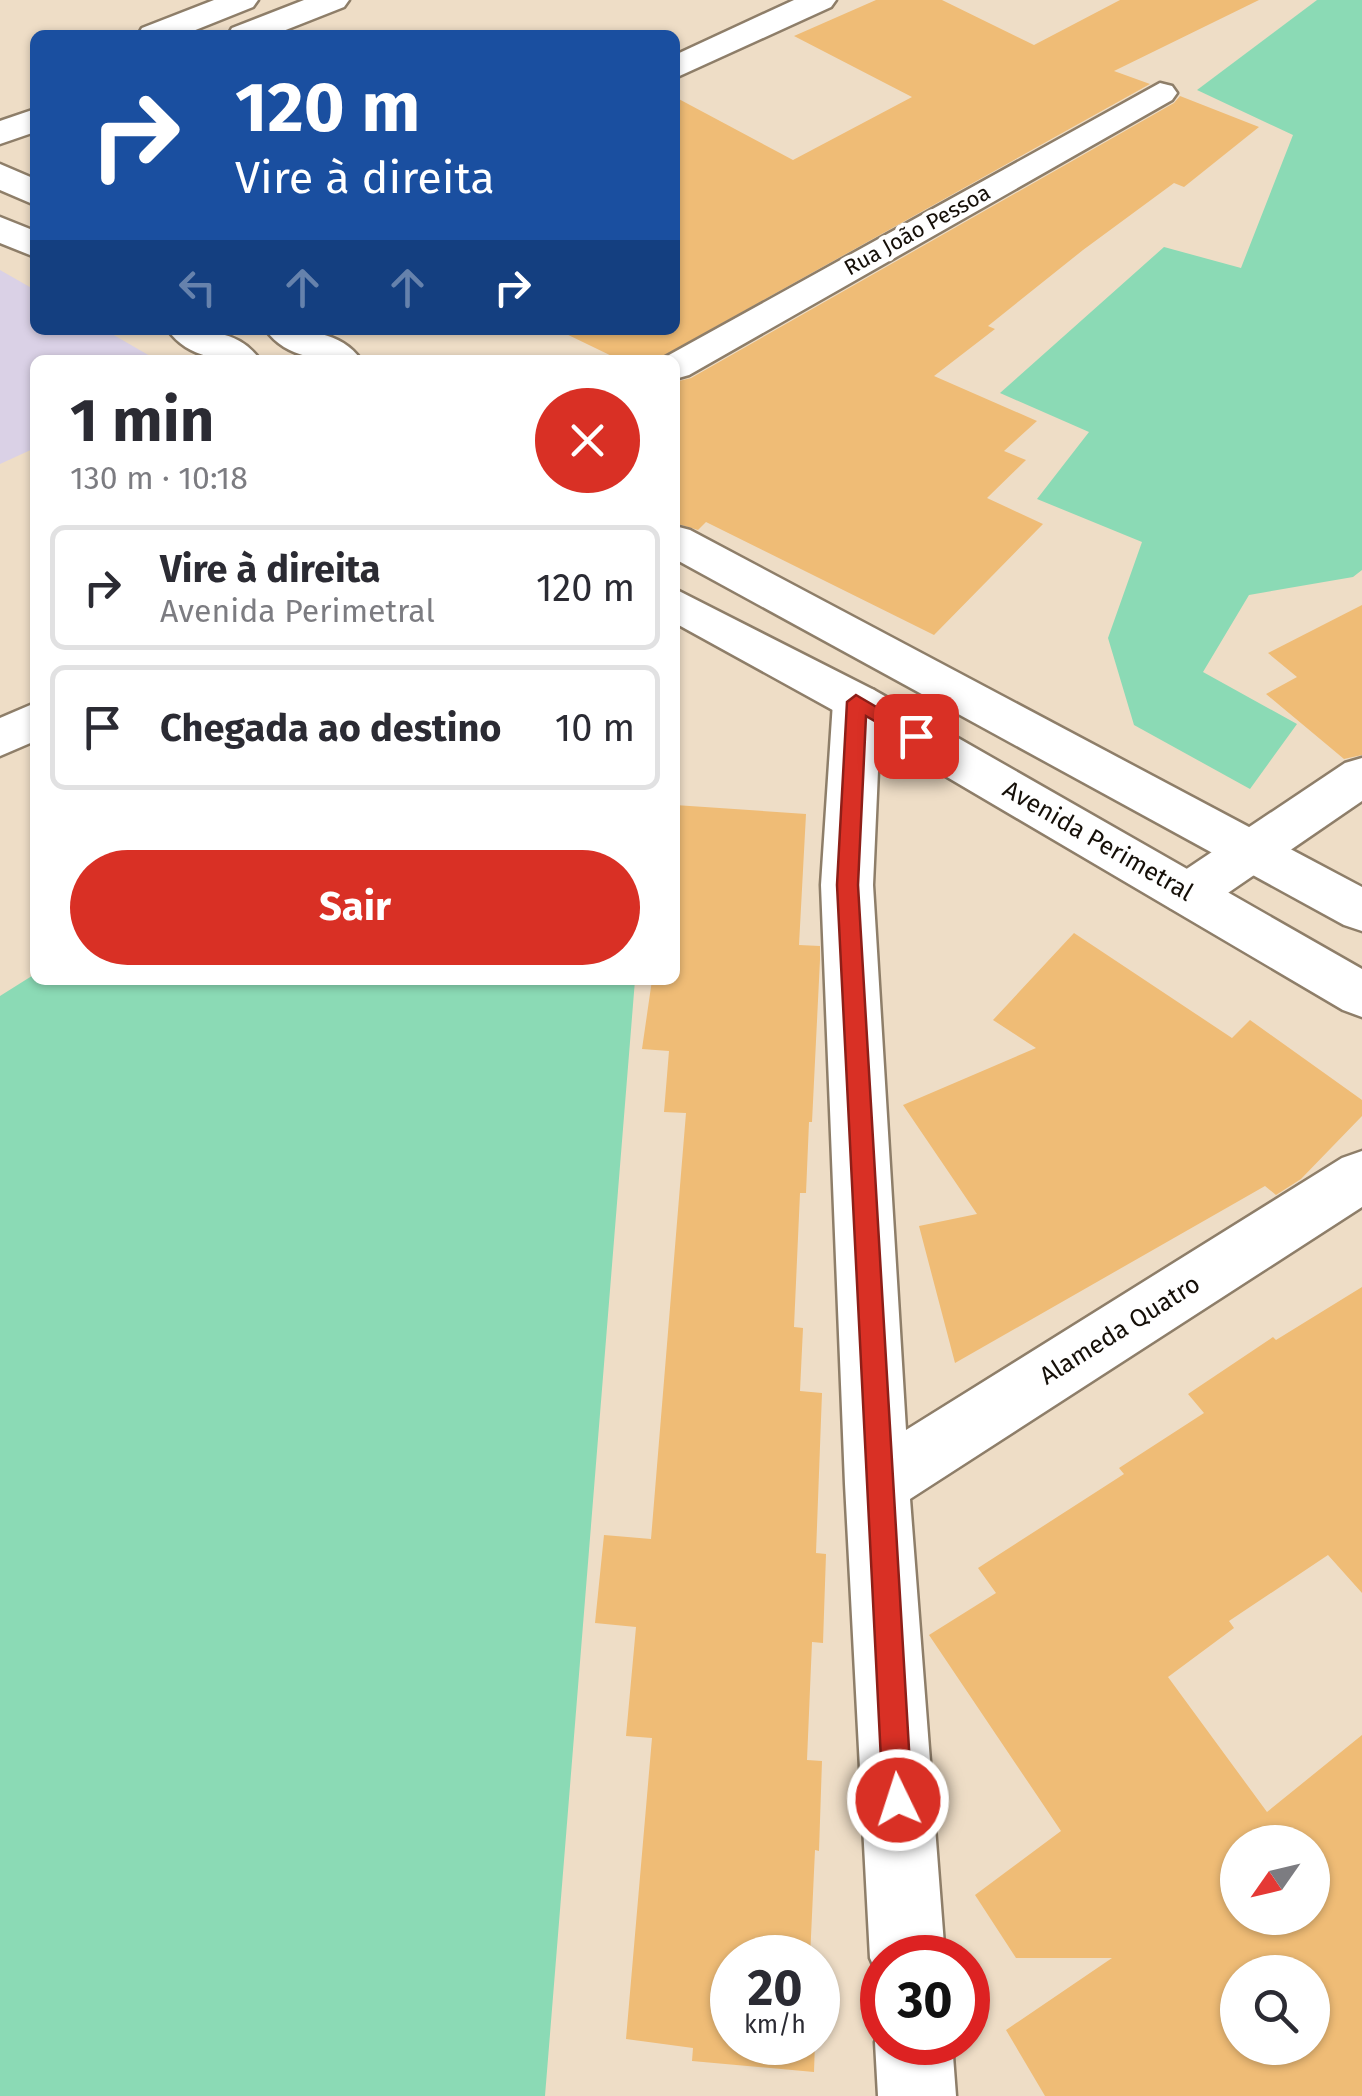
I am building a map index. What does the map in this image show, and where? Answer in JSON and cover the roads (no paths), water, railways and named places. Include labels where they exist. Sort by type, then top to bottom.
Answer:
[{"type":"street","points":[[256,30],[333,0]]},
{"type":"street","points":[[680,66],[820,0]]},
{"type":"street","points":[[166,30],[234,3],[250,30]]},
{"type":"street","name":"Rua João Pessoa","points":[[680,364],[1160,93]]},
{"type":"street","points":[[0,134],[30,121]]},
{"type":"street","points":[[0,175],[30,191]]},
{"type":"street","points":[[0,228],[30,243]]},
{"type":"street","points":[[197,335],[231,355]]},
{"type":"street","points":[[295,335],[332,355]]},
{"type":"street","points":[[680,543],[1252,848],[1362,912]]},
{"type":"street","name":"Avenida Perimetral","points":[[680,607],[856,702],[1362,995]]},
{"type":"street","points":[[856,702],[847,885],[877,1484],[906,1935]]},
{"type":"street","points":[[0,739],[30,723]]},
{"type":"street","points":[[1005,787],[1055,742]]},
{"type":"street","points":[[1188,894],[1362,776]]},
{"type":"street","name":"Alameda Quatro","points":[[877,1484],[1362,1176]]},
{"type":"street","points":[[914,2065],[916,2096]]}]
